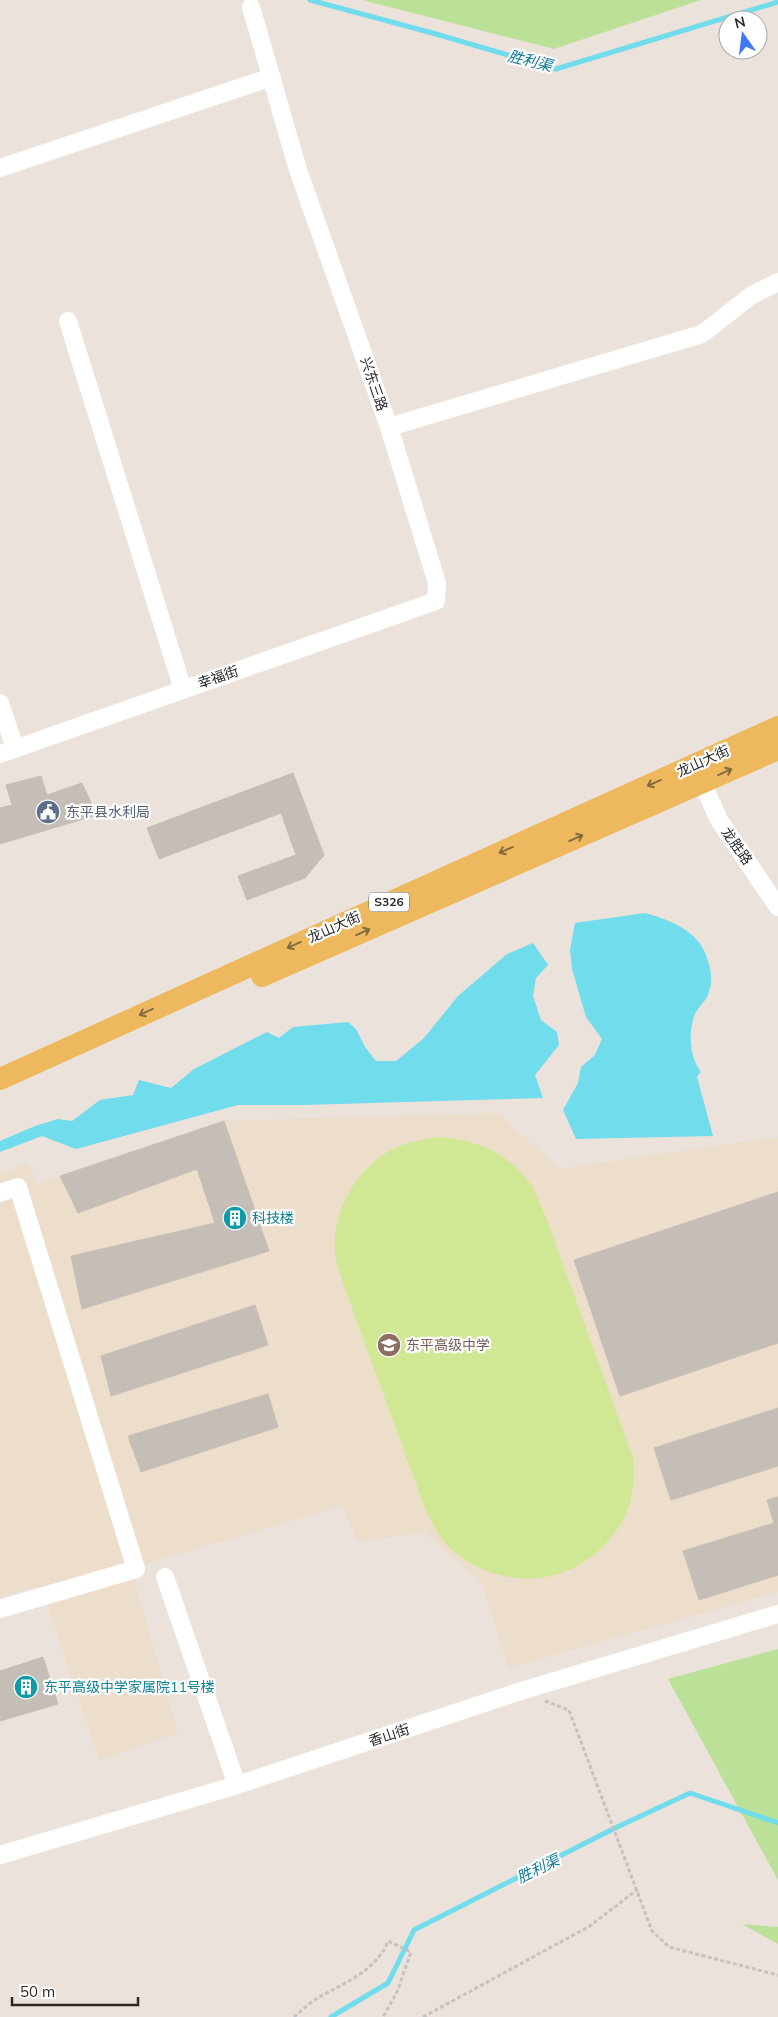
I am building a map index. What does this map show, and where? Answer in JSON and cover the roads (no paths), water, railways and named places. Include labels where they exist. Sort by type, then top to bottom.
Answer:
[{"type":"main road","name":"龙山大街","points":[[1,1080],[778,727]]},
{"type":"main road","name":"龙山大街","points":[[1,1080],[217,996],[778,749]]},
{"type":"street","name":"兴东三路","points":[[251,7],[298,170],[389,427],[437,584],[436,601]]},
{"type":"street","points":[[0,168],[272,76]]},
{"type":"street","points":[[389,427],[702,334],[752,295],[778,282]]},
{"type":"street","points":[[68,321],[183,690]]},
{"type":"street","name":"幸福街","points":[[8,751],[436,601]]},
{"type":"street","points":[[0,703],[8,751]]},
{"type":"street","name":"龙胜路","points":[[702,782],[719,820],[778,907]]},
{"type":"street","points":[[0,1193],[18,1187],[136,1569],[0,1609]]},
{"type":"street","points":[[165,1577],[237,1785]]},
{"type":"street","name":"香山街","points":[[0,1855],[237,1785],[521,1692],[778,1614]]},
{"type":"water","points":[[645,913],[666,920],[686,930],[701,944],[706,954],[711,972],[710,987],[707,998],[695,1014],[691,1028],[691,1044],[694,1059],[701,1072],[697,1077],[713,1136],[576,1139],[563,1110],[578,1083],[581,1067],[595,1055],[602,1039],[586,1017],[572,969],[570,950],[575,923]]},
{"type":"water","points":[[533,943],[548,965],[536,978],[533,996],[541,1020],[557,1032],[559,1045],[535,1075],[543,1098],[238,1105],[76,1149],[42,1136],[0,1152],[0,1141],[35,1126],[58,1119],[72,1121],[100,1100],[133,1095],[139,1080],[171,1088],[194,1069],[267,1032],[279,1038],[293,1027],[348,1022],[356,1029],[365,1047],[376,1061],[396,1061],[424,1038],[458,996],[507,954]]},
{"type":"waterway","name":"胜利渠","points":[[310,0],[556,69],[778,2]]},
{"type":"waterway","name":"胜利渠","points":[[331,2017],[388,1983],[414,1930],[613,1829],[690,1793],[778,1823]]},
{"type":"place","name":"东平县水利局","points":[[48,812]]},
{"type":"place","name":"科技楼","points":[[235,1218]]},
{"type":"place","name":"东平高级中学","points":[[389,1345]]},
{"type":"place","name":"东平高级中学家属院11号楼","points":[[26,1687]]}]
